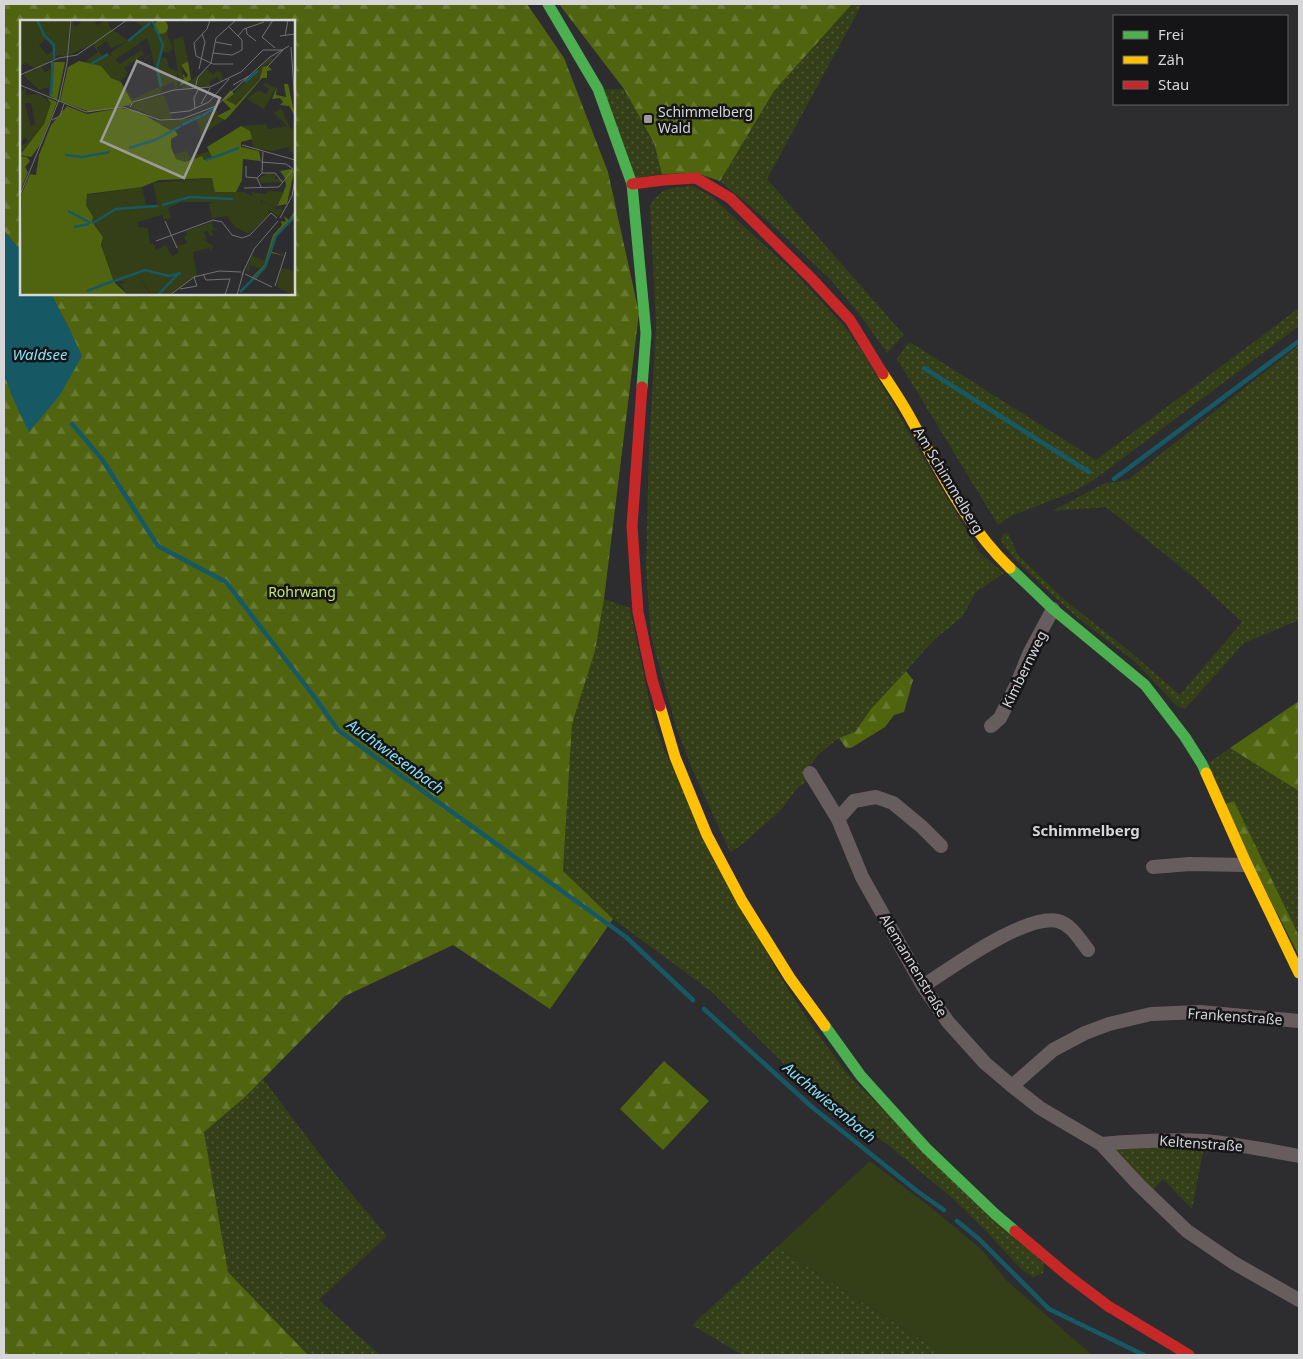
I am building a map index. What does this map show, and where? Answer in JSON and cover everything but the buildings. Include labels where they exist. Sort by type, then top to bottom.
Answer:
[{"type":"street","points":[[548,4],[598,90],[632,184],[646,333],[632,526],[638,612],[652,679],[675,757],[707,835],[742,901],[790,978],[861,1076],[926,1148],[995,1214],[1067,1276],[1108,1306],[1189,1355]]},
{"type":"street","name":"Am Schimmelberg","points":[[632,184],[696,178],[730,198],[812,279],[850,320],[910,416],[946,480],[986,541],[1005,563],[1053,609],[1144,685],[1185,737],[1202,764],[1247,865],[1298,964]]},
{"type":"street","name":"Kimbernweg","points":[[991,726],[1000,718],[1030,652],[1053,609]]},
{"type":"street","name":"Alemannenstraße","points":[[810,773],[838,819],[862,877],[923,986],[948,1022],[985,1063],[1040,1108],[1101,1144],[1187,1232],[1234,1263],[1299,1300]]},
{"type":"street","points":[[838,819],[854,801],[876,797],[893,803],[941,846]]},
{"type":"street","points":[[1153,866],[1190,864],[1247,865]]},
{"type":"street","points":[[923,986],[996,939],[1035,922],[1048,920],[1065,925],[1070,928],[1088,950]]},
{"type":"street","name":"Frankenstraße","points":[[1012,1086],[1052,1050],[1085,1033],[1108,1024],[1151,1014],[1200,1012],[1299,1021]]},
{"type":"street","name":"Keltenstraße","points":[[1101,1144],[1148,1140],[1205,1142],[1299,1156]]},
{"type":"green space","name":"Rohrwang","points":[[4,4],[527,4],[564,58],[608,172],[639,313],[604,599],[595,651],[572,724],[563,871],[613,919],[550,1009],[453,945],[345,996],[244,1098],[204,1132],[228,1272],[308,1355],[4,1355],[4,372],[6,381],[70,330],[52,295],[295,295],[295,20],[20,20],[20,250],[4,231]]},
{"type":"green space","points":[[559,4],[852,4],[774,91],[720,181],[696,173],[662,174],[654,143],[624,89]]},
{"type":"green space","points":[[852,4],[862,4],[767,179],[904,335],[887,353],[860,315],[830,279],[771,224],[720,181],[774,91]]},
{"type":"green space","points":[[602,89],[624,89],[654,143],[662,174],[634,178]]},
{"type":"green space","points":[[692,186],[711,196],[796,274],[846,328],[867,359],[980,553],[1004,573],[976,592],[962,617],[934,640],[871,709],[855,732],[839,738],[819,754],[807,769],[809,780],[797,788],[781,810],[739,847],[730,852],[693,771],[677,730],[651,636],[646,569],[649,448],[656,326],[650,205],[659,194],[668,189]]},
{"type":"green space","points":[[1299,308],[1299,326],[1095,479],[1075,491],[1009,517],[998,525],[897,359],[908,343],[913,344],[1096,460]]},
{"type":"green space","points":[[1299,345],[1299,620],[1244,643],[1185,709],[1177,706],[1134,661],[1078,618],[1046,589],[1014,558],[1001,541],[1003,534],[1008,533],[1018,555],[1066,601],[1128,650],[1180,695],[1242,622],[1192,576],[1106,507],[1052,511],[1105,483],[1129,479]]},
{"type":"green space","points":[[604,599],[630,608],[653,718],[664,750],[777,972],[814,1029],[849,1076],[1044,1264],[1043,1273],[1033,1277],[1022,1270],[951,1197],[893,1149],[787,1067],[711,991],[613,919],[563,872],[572,724],[595,651]]},
{"type":"green space","points":[[906,671],[913,680],[904,712],[894,715],[885,727],[851,748],[846,748],[839,738],[855,732],[871,709]]},
{"type":"green space","points":[[1299,701],[1299,791],[1230,748]]},
{"type":"green space","points":[[1230,748],[1299,791],[1299,936],[1234,801],[1222,805],[1206,765]]},
{"type":"green space","points":[[1234,801],[1299,936],[1299,956],[1222,805]]},
{"type":"green space","points":[[664,1061],[709,1101],[663,1150],[620,1109]]},
{"type":"green space","points":[[263,1079],[331,1169],[387,1236],[319,1300],[380,1355],[308,1355],[228,1272],[204,1132]]},
{"type":"green space","points":[[1205,1141],[1192,1209],[1163,1179],[1149,1194],[1101,1144]]},
{"type":"green space","points":[[870,1161],[982,1250],[1006,1280],[1092,1355],[945,1355],[777,1247]]},
{"type":"green space","points":[[777,1247],[945,1355],[742,1355],[692,1325]]},
{"type":"water","name":"Waldsee","points":[[4,231],[20,250],[20,295],[52,295],[82,356],[60,395],[29,432],[11,394],[4,372]]},
{"type":"waterway","points":[[1114,479],[1299,341]]},
{"type":"waterway","points":[[924,368],[1089,472]]},
{"type":"waterway","name":"Auchtwiesenbach","points":[[72,424],[102,459],[158,546],[226,582],[338,730],[626,937],[693,1000]]},
{"type":"waterway","name":"Auchtwiesenbach","points":[[704,1009],[812,1107],[917,1191],[944,1210]]},
{"type":"waterway","name":"Auchtwiesenbach","points":[[957,1221],[979,1239],[1049,1309],[1144,1355]]},
{"type":"traffic: fast","points":[[548,4],[598,89],[632,184],[646,333],[642,387]]},
{"type":"traffic: fast","points":[[1010,568],[1053,609],[1145,685],[1185,737],[1206,773]]},
{"type":"traffic: fast","points":[[825,1026],[861,1076],[926,1148],[1015,1231]]},
{"type":"traffic: slow","points":[[883,374],[905,408],[967,517],[980,535],[1010,568]]},
{"type":"traffic: slow","points":[[660,706],[675,757],[707,835],[742,901],[790,978],[825,1026]]},
{"type":"traffic: slow","points":[[1206,773],[1247,865],[1299,973]]},
{"type":"traffic: jam","points":[[632,184],[696,178],[730,198],[812,279],[850,320],[883,374]]},
{"type":"traffic: jam","points":[[642,387],[632,526],[638,612],[652,679],[660,706]]},
{"type":"traffic: jam","points":[[1015,1231],[1067,1275],[1108,1306],[1189,1355]]},
{"type":"place","name":"Schimmelberg Wald","points":[[648,119]]},
{"type":"district","name":"Schimmelberg","points":[[1086,830]]}]
